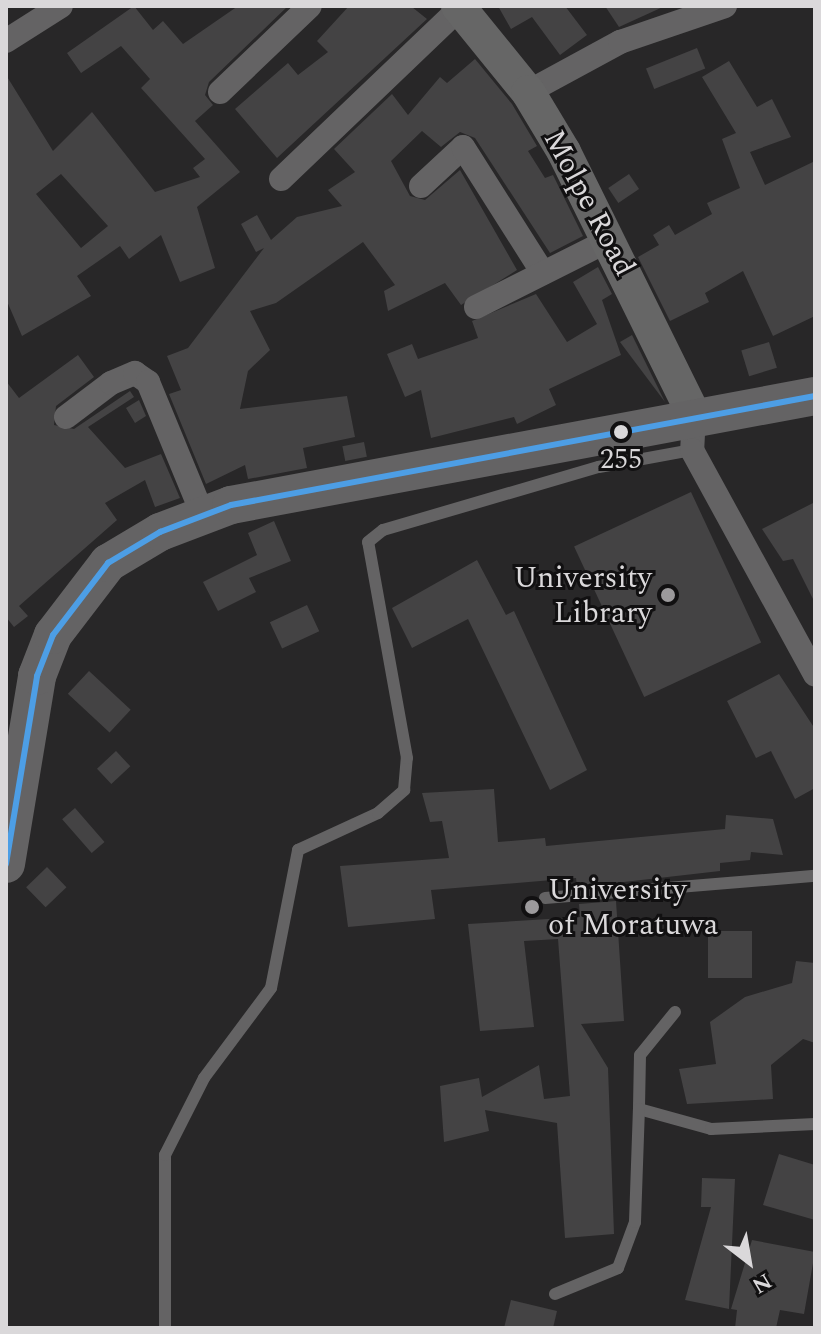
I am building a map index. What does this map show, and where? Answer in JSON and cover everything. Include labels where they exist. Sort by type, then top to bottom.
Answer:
[{"type":"main road","points":[[6,864],[37,676],[65,612],[108,563],[202,513],[693,432],[815,396]]},
{"type":"street","points":[[6,41],[61,6]]},
{"type":"street","points":[[220,92],[310,6]]},
{"type":"street","points":[[528,92],[620,42],[725,6]]},
{"type":"street","points":[[281,179],[459,7]]},
{"type":"street","name":"Molpe Road","points":[[459,7],[528,92],[611,239],[693,432]]},
{"type":"street","points":[[421,186],[463,147],[543,273]]},
{"type":"street","points":[[476,307],[611,239]]},
{"type":"street","points":[[66,417],[111,383],[135,373],[148,382],[202,513]]},
{"type":"street","points":[[693,432],[815,675]]},
{"type":"lane","points":[[165,1328],[165,1155],[204,1078],[271,988],[298,850],[378,813],[404,790],[407,758],[368,542],[383,530],[599,467],[693,432]]},
{"type":"lane","points":[[545,898],[815,876]]},
{"type":"lane","points":[[555,1294],[618,1268],[635,1222],[640,1055],[675,1012]]},
{"type":"lane","points":[[639,1109],[711,1129],[815,1124]]},
{"type":"building","points":[[134,6],[153,30],[163,21],[183,44],[238,6],[288,6],[209,82],[205,95],[213,105],[195,121],[240,172],[197,207],[215,268],[180,282],[161,235],[129,259],[120,246],[77,276],[91,296],[22,336],[6,299],[6,75],[53,151],[92,112],[155,192],[200,177],[193,168],[205,159],[141,88],[150,79],[121,46],[81,73],[67,53]],"holes":[[[61,174],[108,226],[81,248],[36,194]]]},
{"type":"building","points":[[349,6],[412,7],[427,19],[277,158],[235,109],[288,63],[298,75],[328,52],[317,41]]},
{"type":"building","points":[[498,6],[565,6],[587,35],[560,55],[532,17],[511,29]]},
{"type":"building","points":[[605,6],[665,6],[619,27]]},
{"type":"building","points":[[697,48],[705,68],[654,89],[646,69]]},
{"type":"building","points":[[475,59],[512,104],[537,146],[528,151],[545,178],[553,175],[583,236],[550,253],[475,138],[460,132],[441,147],[422,131],[391,161],[410,196],[425,200],[460,170],[517,270],[461,305],[445,283],[388,311],[384,291],[395,285],[363,242],[276,303],[250,311],[270,350],[248,371],[240,409],[347,396],[355,437],[303,448],[307,468],[248,479],[245,465],[206,484],[169,394],[181,390],[167,356],[188,348],[264,248],[256,252],[241,224],[257,215],[271,240],[297,217],[342,206],[328,190],[355,172],[334,149],[392,94],[408,115],[440,77],[447,83]]},
{"type":"building","points":[[729,61],[757,107],[772,99],[791,137],[750,152],[765,185],[815,161],[815,316],[773,336],[743,271],[705,293],[709,302],[670,321],[638,257],[659,245],[653,235],[669,225],[675,235],[712,214],[707,203],[740,188],[722,139],[736,133],[702,77]]},
{"type":"building","points":[[629,174],[639,189],[618,203],[608,188]]},
{"type":"building","points":[[598,267],[612,294],[602,300],[621,355],[549,389],[556,405],[517,424],[514,417],[431,438],[421,390],[405,397],[387,354],[412,344],[418,359],[478,338],[472,321],[536,294],[567,342],[597,324],[573,282]]},
{"type":"building","points":[[632,335],[665,402],[620,342]]},
{"type":"building","points":[[769,342],[777,368],[749,376],[741,350]]},
{"type":"building","points":[[78,355],[94,377],[56,406],[54,425],[74,429],[130,391],[134,397],[88,427],[125,468],[161,454],[180,498],[155,507],[145,480],[105,503],[117,520],[19,606],[28,616],[14,627],[6,617],[6,381],[19,398]]},
{"type":"building","points":[[139,400],[146,416],[135,423],[126,408]]},
{"type":"building","points":[[364,442],[367,457],[345,461],[342,446]]},
{"type":"building","name":"University Library","points":[[691,492],[761,642],[644,697],[574,547]]},
{"type":"building","points":[[815,502],[815,603],[793,559],[783,561],[762,529]]},
{"type":"building","points":[[274,521],[291,561],[249,578],[256,592],[218,611],[203,582],[257,555],[248,533]]},
{"type":"building","points":[[477,560],[506,615],[514,611],[587,770],[550,790],[468,619],[412,648],[392,608]]},
{"type":"building","points":[[307,605],[319,631],[282,649],[270,622]]},
{"type":"building","points":[[89,671],[131,710],[110,733],[68,694]]},
{"type":"building","points":[[779,674],[815,729],[815,788],[795,799],[771,751],[756,758],[727,701]]},
{"type":"building","points":[[116,751],[130,766],[111,784],[97,769]]},
{"type":"building","points":[[494,789],[498,842],[545,838],[546,846],[725,829],[726,815],[773,819],[783,855],[751,852],[750,860],[720,863],[720,871],[615,883],[577,886],[576,878],[431,890],[435,919],[348,927],[340,866],[449,858],[442,821],[430,822],[422,793]]},
{"type":"building","points":[[75,808],[105,842],[92,853],[62,819]]},
{"type":"building","points":[[47,867],[66,887],[46,907],[26,887]]},
{"type":"building","points":[[616,901],[624,1021],[581,1024],[608,1068],[614,1234],[565,1238],[557,1123],[485,1110],[489,1131],[444,1142],[440,1086],[479,1078],[482,1097],[539,1065],[544,1099],[570,1096],[558,939],[524,941],[534,1027],[480,1031],[468,924],[580,917],[579,904]]},
{"type":"building","points":[[708,931],[752,931],[752,978],[708,978]]},
{"type":"building","points":[[796,961],[815,963],[815,1043],[803,1039],[771,1065],[773,1099],[687,1104],[679,1069],[716,1064],[710,1022],[745,997],[792,983]]},
{"type":"building","points":[[779,1154],[815,1165],[815,1220],[763,1205]]},
{"type":"building","points":[[702,1178],[735,1179],[729,1309],[685,1300],[711,1207],[701,1207]]},
{"type":"building","points":[[752,1240],[815,1252],[804,1314],[780,1310],[776,1328],[735,1328],[737,1310],[731,1309]]},
{"type":"building","points":[[511,1300],[557,1311],[553,1328],[504,1328]]},
{"type":"transit line","name":"255","points":[[6,864],[37,676],[53,635],[108,563],[160,532],[231,505],[815,396]]},
{"type":"place","name":"255","points":[[621,432]]},
{"type":"place","name":"University Library","points":[[668,595]]},
{"type":"place","name":"University of Moratuwa","points":[[532,907]]}]
